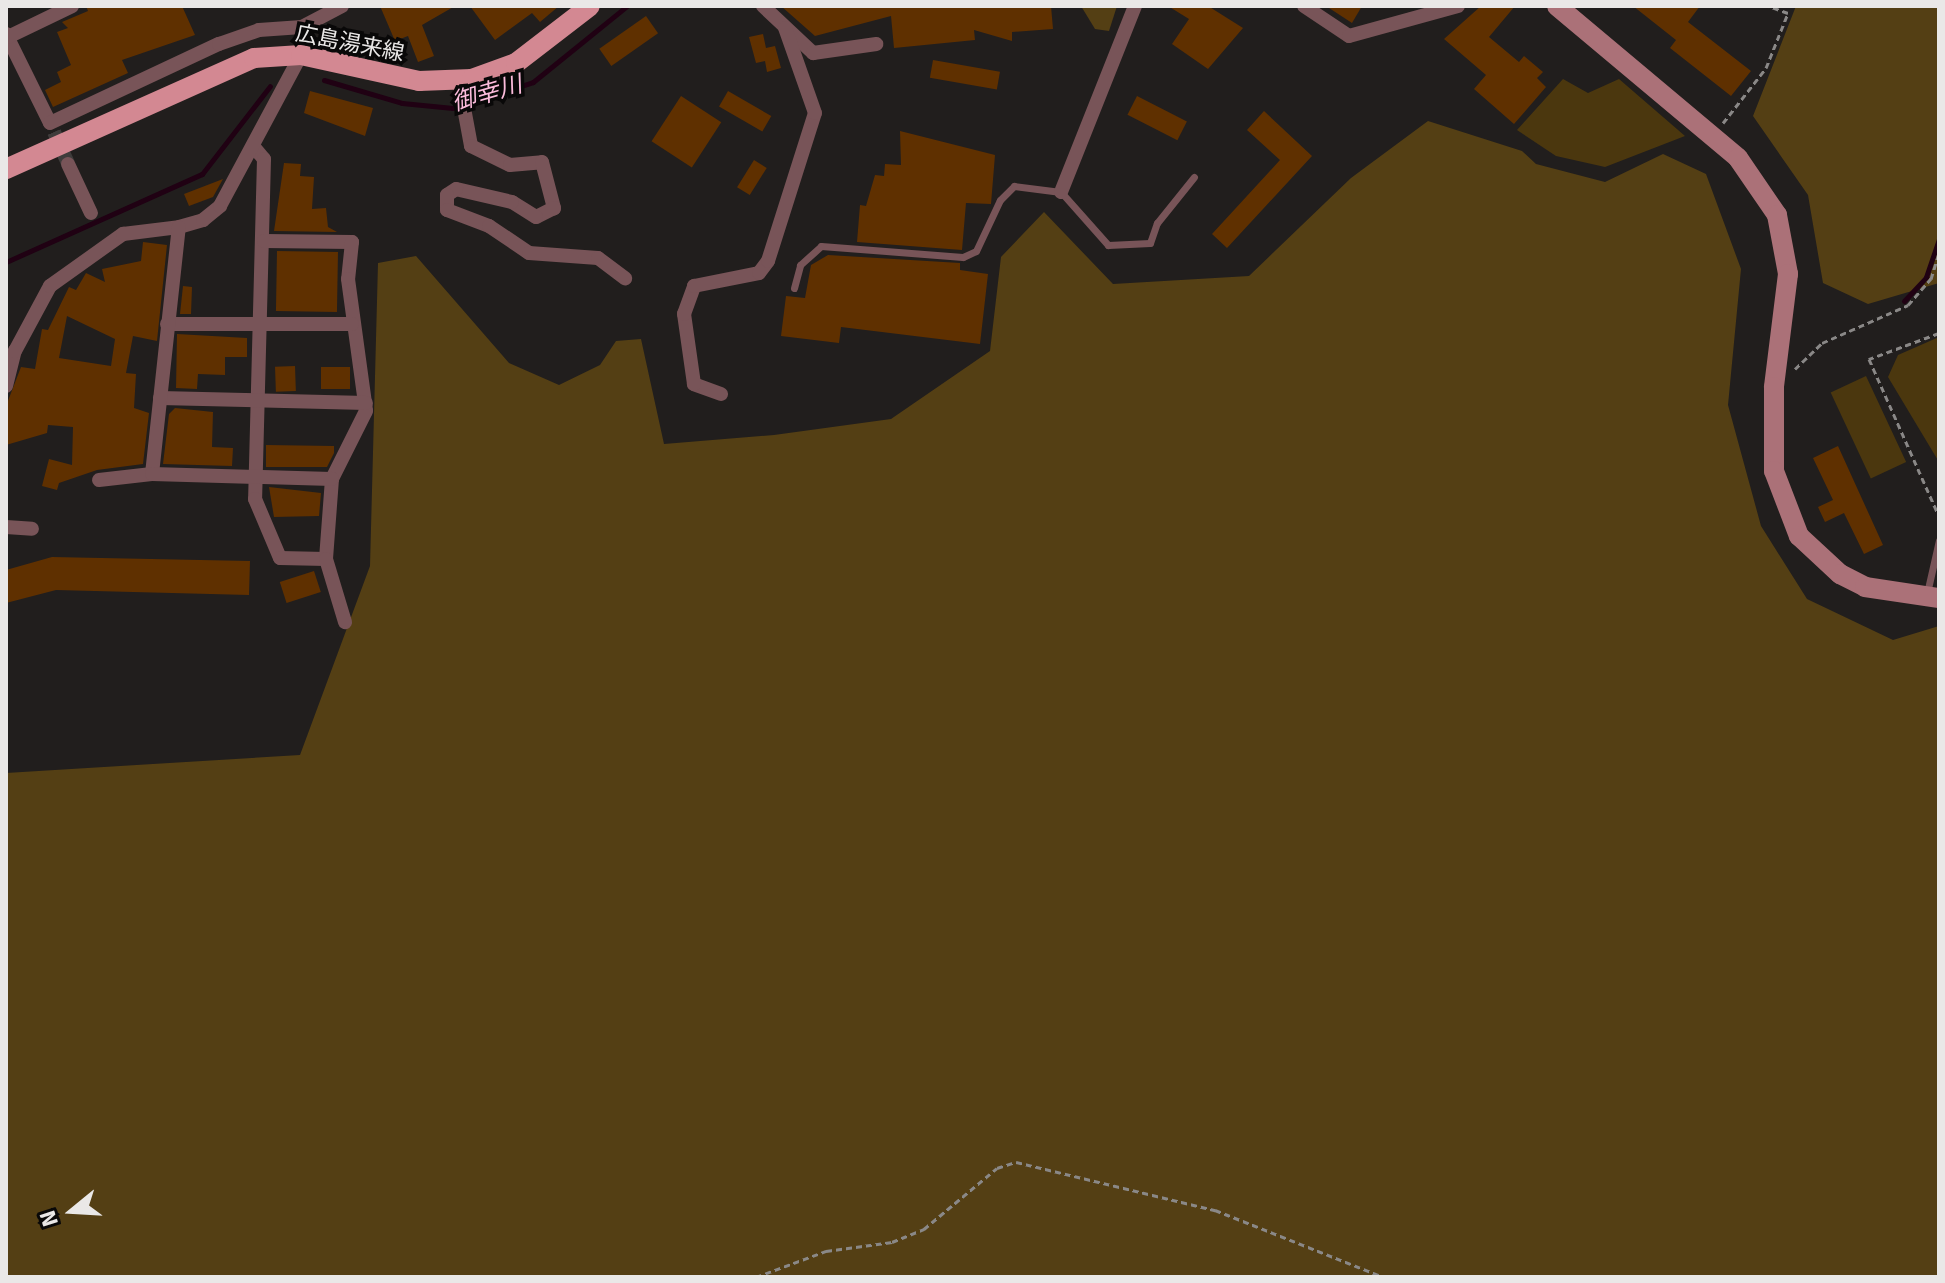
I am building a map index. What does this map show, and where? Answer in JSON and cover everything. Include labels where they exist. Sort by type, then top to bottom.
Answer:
[{"type":"main road","name":"広島湯来線","points":[[6,169],[241,62],[301,55],[419,81],[459,81],[516,63],[590,6]]},
{"type":"street","points":[[72,6],[7,36],[52,127],[219,44],[259,30],[302,27],[342,6]]},
{"type":"street","points":[[763,6],[813,53],[876,44]]},
{"type":"street","points":[[1061,192],[1135,6]]},
{"type":"street","points":[[1304,6],[1349,36],[1458,6]]},
{"type":"street","points":[[1557,6],[1738,158],[1763,190],[1787,247],[1771,433],[1781,502],[1799,536],[1840,574],[1893,596],[1932,599]]},
{"type":"street","points":[[721,394],[694,384],[684,314],[694,286],[759,273],[768,261],[815,113],[785,28]]},
{"type":"street","points":[[6,386],[34,308],[50,286],[123,234],[179,227],[203,220],[220,206],[301,55]]},
{"type":"street","points":[[459,81],[471,146],[510,165],[542,162],[554,208],[536,217],[512,202],[456,189],[447,195],[447,210],[489,226],[529,253],[598,258],[625,278]]},
{"type":"street","points":[[253,146],[264,159],[263,323],[255,499],[280,558],[326,559]]},
{"type":"street","points":[[68,164],[91,213]]},
{"type":"street","points":[[152,474],[179,227]]},
{"type":"street","points":[[264,241],[352,242],[352,324],[366,403],[332,479],[326,559],[345,622]]},
{"type":"street","points":[[167,324],[352,324]]},
{"type":"street","points":[[160,398],[260,397],[366,403]]},
{"type":"street","points":[[99,480],[152,474],[255,480],[332,479]]},
{"type":"street","points":[[6,527],[32,529]]},
{"type":"lane","points":[[794,288],[800,265],[821,246],[963,257],[976,251],[1000,200],[1014,186],[1061,192],[1108,245],[1129,247],[1150,243],[1157,223],[1194,177]]},
{"type":"lane","points":[[1932,599],[1939,540]]},
{"type":"path","points":[[1723,123],[1766,68],[1788,13],[1769,6]]},
{"type":"path","points":[[1795,369],[1822,343],[1908,305],[1931,279],[1939,252]]},
{"type":"path","points":[[1939,333],[1869,359],[1939,516]]},
{"type":"path","points":[[756,1277],[826,1251],[892,1242],[924,1229],[997,1168],[1016,1162],[1215,1210],[1383,1277]]},
{"type":"shaded area","points":[[1081,6],[1117,6],[1109,31],[1095,29]]},
{"type":"shaded area","points":[[1796,6],[1939,6],[1939,283],[1868,304],[1823,283],[1808,195],[1753,116]]},
{"type":"shaded area","points":[[1563,79],[1588,93],[1619,79],[1685,136],[1605,167],[1556,156],[1517,130]]},
{"type":"shaded area","points":[[1428,121],[1522,151],[1536,164],[1605,182],[1663,154],[1706,174],[1741,269],[1728,405],[1761,526],[1807,599],[1893,640],[1939,626],[1939,1277],[6,1277],[6,773],[300,755],[370,566],[378,263],[416,256],[509,363],[559,385],[600,365],[616,341],[641,339],[664,444],[774,435],[891,419],[990,351],[1001,257],[1044,212],[1113,284],[1249,276],[1351,178]]},
{"type":"shaded area","points":[[1939,337],[1939,462],[1888,377],[1898,355]]},
{"type":"shaded area","points":[[1866,376],[1906,462],[1871,479],[1831,392]]},
{"type":"building","points":[[86,6],[182,6],[195,35],[122,60],[128,73],[53,107],[45,90],[61,82],[57,72],[71,65],[57,32],[68,28],[62,22],[88,11]]},
{"type":"building","points":[[380,6],[455,6],[422,25],[434,56],[418,62],[408,36],[395,41]]},
{"type":"building","points":[[470,6],[559,6],[540,22],[532,13],[495,40]]},
{"type":"building","points":[[781,6],[1051,6],[1053,29],[1012,32],[1012,41],[974,30],[975,40],[894,48],[891,16],[815,36]]},
{"type":"building","points":[[1168,6],[1208,6],[1243,28],[1208,69],[1172,44],[1189,19]]},
{"type":"building","points":[[1326,6],[1362,6],[1352,23]]},
{"type":"building","points":[[1481,6],[1515,6],[1489,37],[1519,62],[1524,56],[1543,72],[1537,78],[1546,87],[1514,124],[1474,89],[1486,75],[1444,39]]},
{"type":"building","points":[[1633,6],[1700,6],[1688,22],[1751,71],[1731,96],[1670,48],[1676,40]]},
{"type":"building","points":[[646,16],[658,33],[611,66],[599,49]]},
{"type":"building","points":[[763,34],[766,48],[775,46],[781,68],[767,72],[765,61],[756,63],[749,37]]},
{"type":"building","points":[[933,60],[1000,72],[997,90],[930,78]]},
{"type":"building","points":[[310,91],[373,108],[365,136],[304,113]]},
{"type":"building","points":[[728,91],[771,116],[762,132],[719,107]]},
{"type":"building","points":[[681,96],[721,122],[692,167],[652,141]]},
{"type":"building","points":[[1137,96],[1187,121],[1177,140],[1127,115]]},
{"type":"building","points":[[1264,111],[1312,156],[1227,248],[1212,234],[1280,160],[1247,130]]},
{"type":"building","points":[[900,131],[995,155],[991,204],[966,203],[962,250],[857,242],[860,205],[866,206],[875,175],[884,176],[885,164],[901,165]]},
{"type":"building","points":[[754,160],[767,168],[750,195],[737,187]]},
{"type":"building","points":[[284,163],[301,164],[300,176],[314,177],[312,209],[326,208],[328,227],[337,232],[274,231]]},
{"type":"building","points":[[223,179],[213,197],[189,206],[184,194]]},
{"type":"building","points":[[143,242],[167,245],[157,341],[133,336],[126,373],[136,374],[134,408],[149,413],[143,464],[97,470],[59,483],[57,490],[42,486],[49,459],[72,465],[73,427],[48,425],[47,433],[6,445],[6,406],[21,367],[35,369],[42,329],[48,330],[69,287],[76,290],[86,273],[105,282],[102,269],[141,261]],"holes":[[[67,316],[115,339],[111,366],[59,358]]]},
{"type":"building","points":[[277,251],[338,252],[337,312],[276,311]]},
{"type":"building","points":[[828,255],[960,263],[960,270],[988,274],[980,344],[841,327],[839,343],[781,336],[786,296],[805,298],[811,265]]},
{"type":"building","points":[[183,286],[192,287],[191,314],[180,314]]},
{"type":"building","points":[[177,334],[247,338],[247,357],[225,357],[225,375],[198,374],[197,389],[176,388]]},
{"type":"building","points":[[295,366],[296,391],[276,392],[275,367]]},
{"type":"building","points":[[321,367],[350,367],[350,389],[321,389]]},
{"type":"building","points":[[175,408],[213,412],[212,447],[233,448],[232,466],[163,464],[169,414]]},
{"type":"building","points":[[266,445],[334,446],[334,453],[327,467],[266,467]]},
{"type":"building","points":[[1838,446],[1883,545],[1864,554],[1844,513],[1825,522],[1818,507],[1833,500],[1813,458]]},
{"type":"building","points":[[269,487],[321,493],[319,516],[274,517]]},
{"type":"building","points":[[52,557],[250,561],[249,595],[56,590],[6,603],[6,570]]},
{"type":"building","points":[[314,571],[321,592],[287,603],[280,582]]},
{"type":"waterway","name":"御幸川","points":[[324,80],[402,103],[453,108],[533,82],[627,6]]},
{"type":"waterway","name":"御幸川","points":[[6,262],[202,174],[270,86]]},
{"type":"waterway","points":[[1904,301],[1926,277],[1939,239]]},
{"type":"tunnel","points":[[54,132],[68,164]]}]
